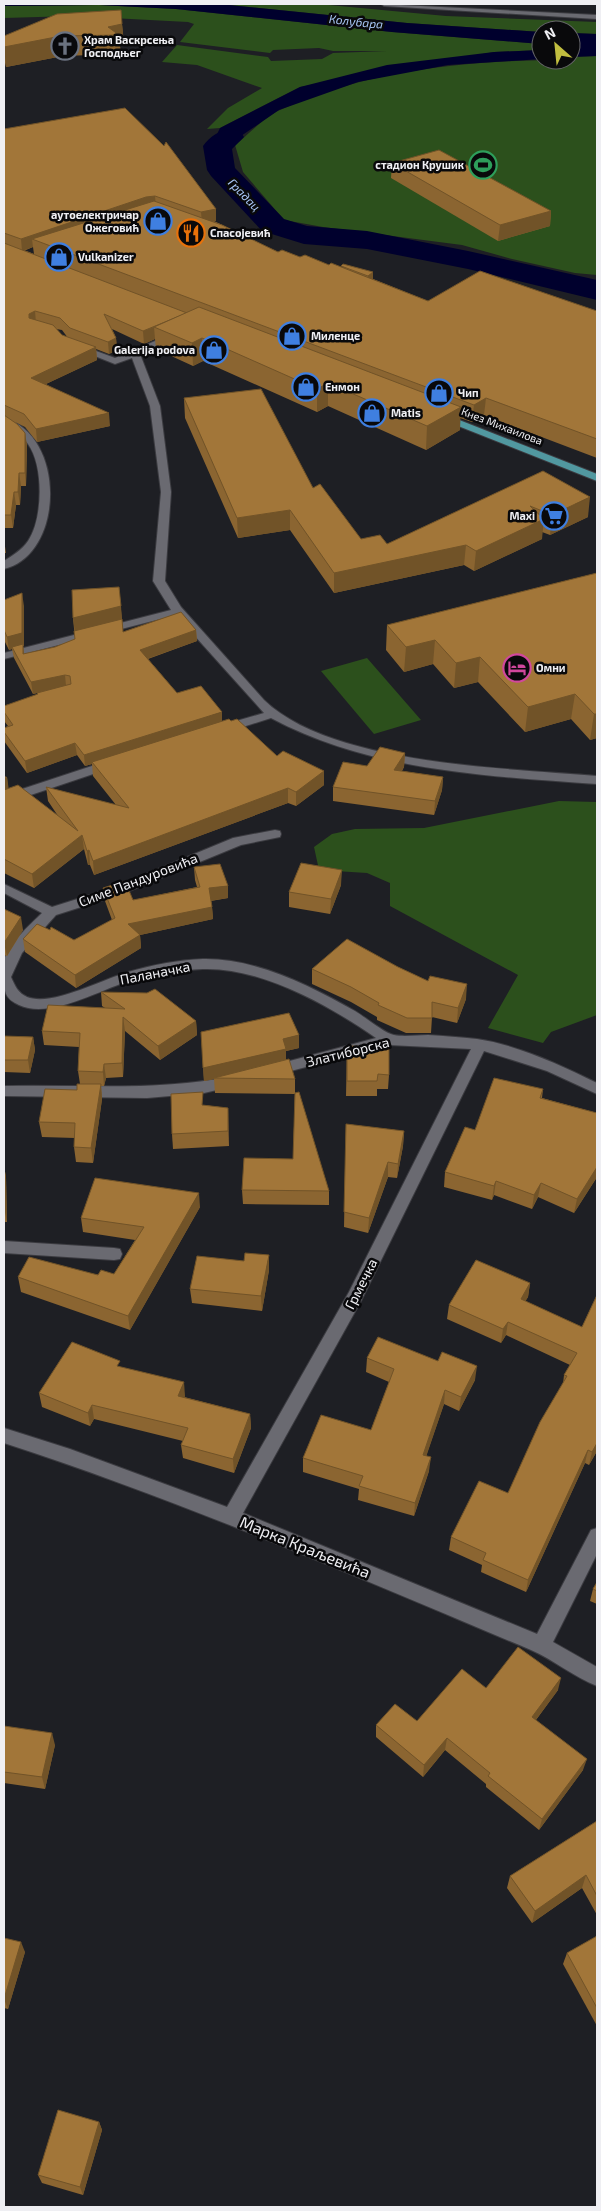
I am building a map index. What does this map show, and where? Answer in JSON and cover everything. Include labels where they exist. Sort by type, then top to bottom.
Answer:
[{"type":"main road","name":"Кнез Михаилова","points":[[429,412],[597,478]]},
{"type":"street","points":[[384,4],[597,17]]},
{"type":"street","points":[[67,344],[115,361],[186,331]]},
{"type":"street","points":[[134,353],[155,406],[164,473],[166,492],[158,581],[163,592],[179,611],[272,714],[311,733],[396,758],[597,780]]},
{"type":"street","points":[[4,421],[16,426],[37,448],[44,462],[46,478],[43,513],[36,538],[18,557],[4,566]]},
{"type":"street","points":[[4,656],[179,611]]},
{"type":"street","points":[[206,734],[272,714]]},
{"type":"street","points":[[4,800],[28,790],[122,760]]},
{"type":"street","name":"Симе Пандуровића","points":[[51,912],[118,892],[238,841],[276,834]]},
{"type":"street","points":[[4,888],[51,912]]},
{"type":"street","name":"Паланачка","points":[[51,912],[20,944],[9,961],[4,977],[10,992],[31,1004],[47,1004],[76,996],[129,976],[212,964],[249,971],[292,986],[352,1016],[389,1040]]},
{"type":"street","name":"Златиборска","points":[[4,1091],[35,1090],[153,1094],[211,1087],[389,1040],[446,1041],[480,1045],[552,1067],[597,1089]]},
{"type":"street","name":"Грмечка","points":[[231,1517],[355,1296],[480,1045]]},
{"type":"street","points":[[4,1247],[114,1254]]},
{"type":"street","name":"Марка Краљевића","points":[[4,1436],[70,1457],[231,1517],[541,1645],[597,1677]]},
{"type":"street","points":[[541,1645],[597,1536]]},
{"type":"green space","points":[[219,4],[318,4],[446,16],[547,20],[531,20],[531,31],[407,23]]},
{"type":"green space","points":[[99,5],[176,9],[392,32],[531,43],[531,50],[494,52],[300,87],[220,128],[207,129],[228,108],[262,88],[197,65],[162,62],[177,45],[268,57],[271,61],[322,59],[333,53],[387,51],[333,51],[319,48],[273,50],[270,53],[180,42],[194,24],[188,22],[73,16],[4,18],[4,6]]},
{"type":"green space","points":[[581,21],[597,22],[597,34],[581,33]]},
{"type":"green space","points":[[597,56],[597,275],[575,273],[512,259],[462,245],[323,227],[284,220],[243,172],[235,145],[274,113],[315,96],[351,84],[387,76],[461,65],[531,60],[531,70],[581,70],[581,57]]},
{"type":"green space","points":[[367,658],[421,720],[374,734],[321,671]]},
{"type":"green space","points":[[559,801],[597,802],[597,1015],[551,1032],[543,1043],[488,1028],[518,975],[390,906],[390,883],[367,873],[319,870],[314,847],[332,834],[355,829],[424,828]]},
{"type":"water","name":"Колубара","points":[[4,4],[219,4],[407,23],[531,31],[531,43],[392,32],[176,9],[99,5],[4,6]]},
{"type":"water","points":[[581,33],[597,34],[597,56],[581,57]]},
{"type":"water","points":[[531,50],[531,60],[448,65],[358,82],[279,110],[225,147],[231,171],[247,196],[227,183],[207,155],[220,128],[300,87],[387,65],[494,52]]},
{"type":"building","points":[[121,10],[122,24],[108,27],[119,35],[61,36],[4,47],[4,36],[57,14]]},
{"type":"building","points":[[125,108],[164,146],[166,142],[216,209],[201,212],[155,196],[146,197],[21,239],[4,233],[4,129]]},
{"type":"building","points":[[439,150],[551,211],[500,225],[392,163]]},
{"type":"building","points":[[154,201],[222,225],[278,252],[282,250],[300,257],[305,255],[329,265],[331,263],[428,301],[480,271],[597,311],[597,439],[486,398],[474,405],[32,239]]},
{"type":"building","points":[[4,243],[187,313],[143,331],[104,314],[116,338],[108,342],[70,328],[60,318],[35,311],[29,314],[29,318],[53,325],[62,335],[96,347],[31,378],[109,413],[36,429],[24,414],[4,405]]},
{"type":"building","points":[[343,264],[373,272],[368,276],[341,266]]},
{"type":"building","points":[[199,307],[461,407],[427,426],[328,383],[317,389],[202,338],[192,343],[154,327]]},
{"type":"building","points":[[261,389],[313,488],[320,484],[361,539],[380,535],[387,544],[543,471],[590,497],[552,515],[530,506],[544,519],[476,551],[466,545],[334,573],[290,510],[237,518],[184,398]]},
{"type":"building","points":[[4,415],[17,424],[25,433],[25,473],[19,473],[18,492],[14,492],[11,515],[4,515]]},
{"type":"building","name":"Омни","points":[[597,573],[597,714],[594,714],[575,694],[528,707],[480,657],[456,663],[435,640],[406,647],[387,625]]},
{"type":"building","points":[[119,587],[121,606],[73,618],[72,590]]},
{"type":"building","points":[[22,593],[22,633],[7,637],[4,630],[4,600]]},
{"type":"building","points":[[181,612],[196,630],[140,650],[177,693],[201,686],[222,712],[84,755],[75,743],[25,761],[4,732],[4,728],[13,725],[4,712],[4,706],[37,693],[71,684],[70,676],[65,675],[31,682],[12,647],[23,644],[23,654],[55,647],[75,639],[74,631],[122,619],[123,632]]},
{"type":"building","points":[[229,719],[231,721],[237,719],[277,756],[283,751],[324,771],[296,792],[288,788],[93,861],[89,850],[87,851],[82,835],[32,874],[4,859],[4,790],[18,785],[78,831],[46,787],[129,808],[92,762]]},
{"type":"building","points":[[380,747],[405,753],[394,770],[443,777],[435,801],[333,787],[343,762],[367,766]]},
{"type":"building","points":[[301,863],[342,870],[331,899],[289,892]]},
{"type":"building","points":[[220,864],[228,886],[209,888],[212,907],[128,924],[140,935],[75,975],[23,939],[37,924],[50,930],[51,927],[74,940],[115,918],[103,888],[125,881],[133,900],[200,887],[194,867]]},
{"type":"building","points":[[4,909],[21,917],[4,943]]},
{"type":"building","points":[[347,939],[428,981],[430,976],[467,984],[458,1008],[432,1002],[432,1018],[407,1018],[378,1005],[379,1003],[351,987],[312,969]]},
{"type":"building","points":[[155,989],[196,1021],[158,1046],[123,1017],[122,1063],[104,1064],[103,1072],[78,1071],[80,1033],[42,1031],[48,1005],[125,1009],[101,992],[147,993]]},
{"type":"building","points":[[289,1013],[299,1035],[283,1039],[286,1049],[203,1068],[201,1032]]},
{"type":"building","points":[[4,1036],[33,1037],[28,1060],[4,1060]]},
{"type":"building","points":[[347,1046],[389,1047],[389,1075],[378,1074],[377,1081],[347,1081]]},
{"type":"building","points":[[289,1059],[295,1079],[214,1078]]},
{"type":"building","points":[[494,1078],[543,1089],[540,1098],[597,1113],[597,1167],[577,1199],[541,1183],[534,1195],[496,1181],[494,1186],[445,1172],[465,1127],[475,1130]]},
{"type":"building","points":[[77,1084],[101,1084],[91,1148],[74,1147],[75,1123],[39,1122],[45,1089],[77,1090]]},
{"type":"building","points":[[203,1092],[202,1105],[228,1108],[228,1131],[172,1134],[171,1094]]},
{"type":"building","points":[[299,1092],[329,1191],[242,1190],[244,1158],[293,1159],[295,1093]]},
{"type":"building","points":[[346,1124],[404,1131],[398,1164],[388,1162],[369,1218],[344,1212]]},
{"type":"building","points":[[95,1178],[199,1193],[128,1316],[18,1277],[29,1257],[98,1275],[101,1270],[114,1274],[144,1227],[81,1218]]},
{"type":"building","points":[[245,1253],[269,1255],[261,1296],[190,1289],[197,1256],[244,1261]]},
{"type":"building","points":[[476,1260],[530,1283],[521,1299],[582,1327],[597,1295],[597,1443],[592,1452],[588,1450],[528,1580],[483,1560],[486,1553],[451,1537],[479,1481],[508,1493],[540,1422],[567,1376],[564,1375],[577,1353],[508,1322],[503,1329],[449,1305]]},
{"type":"building","points":[[378,1337],[438,1361],[442,1352],[477,1366],[461,1397],[445,1390],[423,1455],[431,1457],[415,1503],[359,1486],[363,1476],[303,1458],[321,1415],[371,1430],[394,1369],[367,1358]]},
{"type":"building","points":[[72,1342],[120,1361],[117,1366],[184,1382],[178,1396],[250,1414],[233,1459],[181,1445],[188,1428],[92,1405],[88,1413],[39,1393]]},
{"type":"building","points":[[597,1582],[597,1591],[593,1589]]},
{"type":"building","points":[[518,1647],[561,1678],[532,1717],[587,1759],[542,1819],[488,1776],[490,1773],[447,1738],[424,1765],[376,1725],[395,1704],[417,1721],[462,1669],[486,1688]]},
{"type":"building","points":[[4,1726],[52,1733],[42,1777],[4,1772]]},
{"type":"building","points":[[597,1821],[597,1896],[586,1875],[535,1911],[510,1876]]},
{"type":"building","points":[[597,1936],[597,2008],[567,1953]]},
{"type":"building","points":[[4,1938],[21,1942],[4,1999]]},
{"type":"building","points":[[58,2110],[99,2122],[80,2187],[38,2175]]},
{"type":"waterway","name":"Градац","points":[[230,137],[217,146],[221,170],[273,225],[304,235],[367,240],[468,260],[597,290]]},
{"type":"place","name":"Храм Васкрсења Господњег","points":[[65,46]]},
{"type":"place","name":"стадион Крушик","points":[[483,165]]},
{"type":"place","name":"аутоелектричар Ожеговић","points":[[158,221]]},
{"type":"place","name":"Спасојевић","points":[[191,233]]},
{"type":"place","name":"Vulkanizer","points":[[59,257]]},
{"type":"place","name":"Миленце","points":[[292,336]]},
{"type":"place","name":"Galerija podova","points":[[214,350]]},
{"type":"place","name":"Енмон","points":[[306,387]]},
{"type":"place","name":"Чип","points":[[439,393]]},
{"type":"place","name":"Matis","points":[[372,413]]},
{"type":"place","name":"Maxi","points":[[554,516]]},
{"type":"place","name":"Омни","points":[[517,668]]}]
